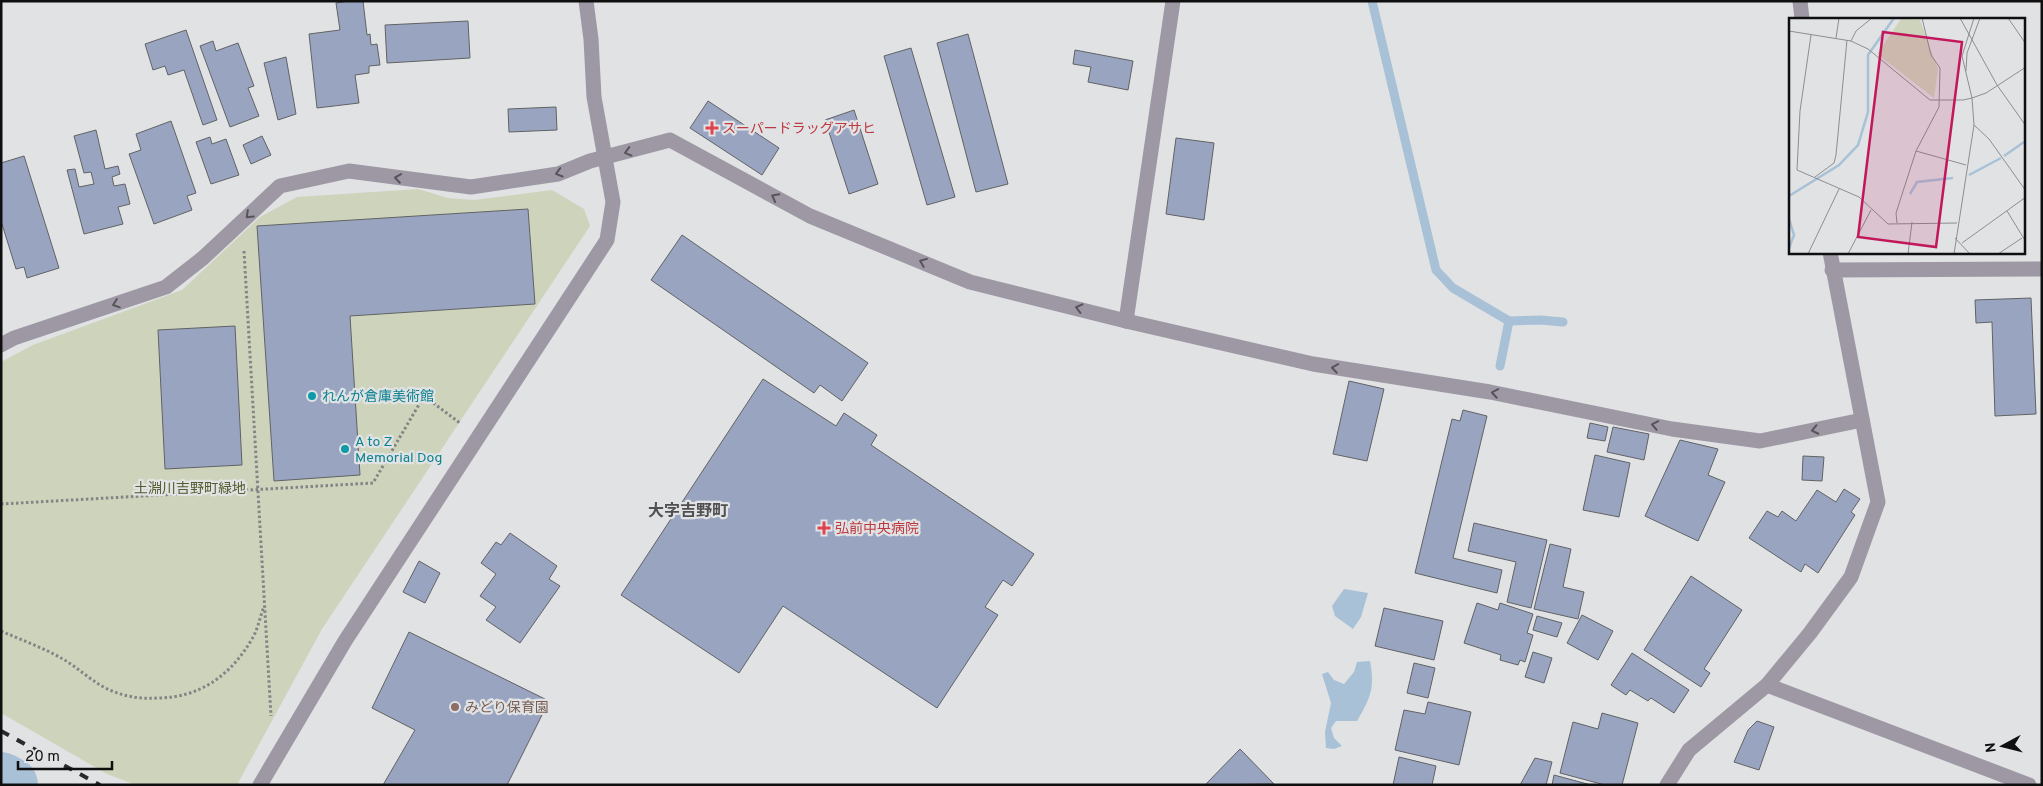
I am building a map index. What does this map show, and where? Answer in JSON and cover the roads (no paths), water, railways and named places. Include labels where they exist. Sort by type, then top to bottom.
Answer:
[{"type":"street","points":[[260,785],[344,641],[607,240],[613,202],[594,97],[591,39],[586,1]]},
{"type":"street","points":[[1126,321],[1173,1]]},
{"type":"street","points":[[1800,1],[1802,18]]},
{"type":"street","points":[[1,345],[14,338],[166,287],[203,258],[280,186],[349,171],[471,187],[558,174],[590,161],[670,140],[810,216],[970,282],[1126,321],[1313,364],[1490,392],[1672,429],[1760,441],[1862,420]]},
{"type":"street","points":[[1667,785],[1689,750],[1767,686],[1810,633],[1851,577],[1878,502],[1830,254]]},
{"type":"street","points":[[1832,270],[2042,269]]},
{"type":"street","points":[[1767,686],[2028,785]]},
{"type":"water","points":[[1344,589],[1368,593],[1361,617],[1353,629],[1335,616],[1332,606]]},
{"type":"water","points":[[1370,661],[1372,686],[1366,705],[1357,721],[1336,721],[1331,728],[1334,738],[1342,746],[1334,749],[1326,748],[1325,732],[1331,703],[1322,674],[1328,672],[1334,680],[1344,684],[1354,672],[1357,662]]},
{"type":"waterway","points":[[1372,1],[1436,270],[1453,288],[1509,321],[1540,320],[1563,322]]},
{"type":"waterway","points":[[1500,366],[1509,321]]},
{"type":"waterway","points":[[1,780],[10,785]]},
{"type":"railway","points":[[1,731],[100,785]]},
{"type":"place","name":"スーパードラッグアサヒ","points":[[712,128]]},
{"type":"place","name":"れんが倉庫美術館","points":[[312,396]]},
{"type":"place","name":"A to Z Memorial Dog","points":[[345,449]]},
{"type":"place","name":"弘前中央病院","points":[[824,528]]},
{"type":"place","name":"みどり保育園","points":[[455,707]]},
{"type":"district","name":"大字吉野町","points":[[688,510]]},
{"type":"park label","name":"土淵川吉野町緑地","points":[[190,488]]}]
